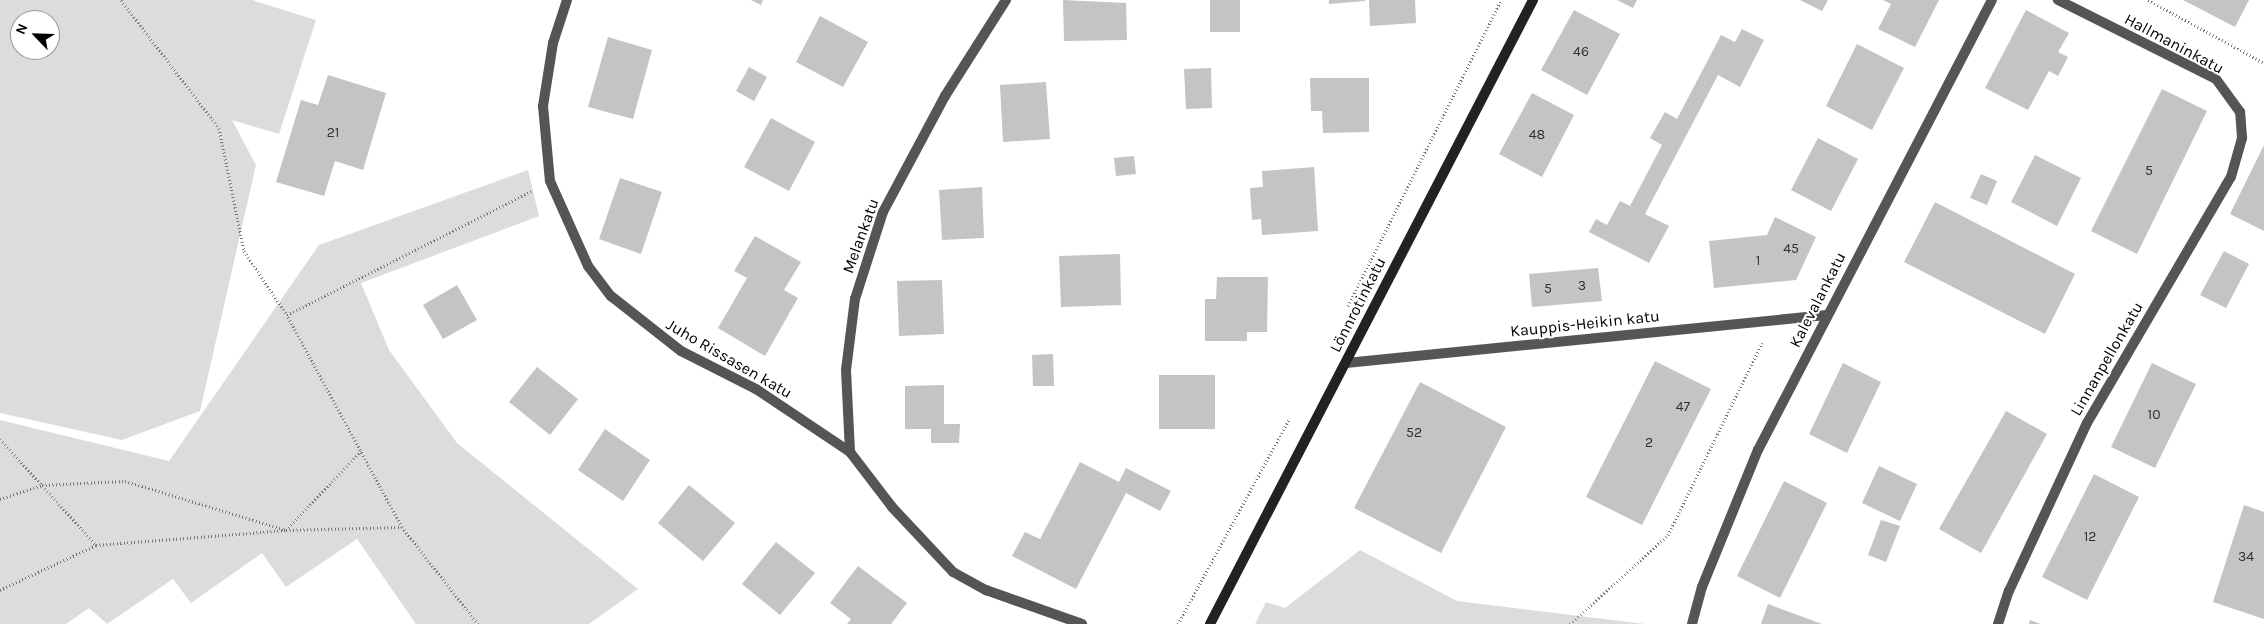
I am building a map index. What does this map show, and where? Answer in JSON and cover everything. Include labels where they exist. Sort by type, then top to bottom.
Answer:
[{"type":"street","name":"Juho Rissasen katu","points":[[567,0],[553,42],[543,106],[550,181],[588,266],[618,302],[681,351],[756,389],[850,452],[892,507],[953,572],[986,590],[1082,624]]},
{"type":"street","name":"Melankatu","points":[[850,452],[846,370],[855,299],[883,212],[944,96],[1006,0]]},
{"type":"street","name":"Lönnrotinkatu","points":[[1210,624],[1532,0]]},
{"type":"street","name":"Kalevalankatu","points":[[1692,624],[1702,587],[1758,450],[1992,0]]},
{"type":"street","name":"Hallmaninkatu","points":[[2058,0],[2216,79],[2240,112]]},
{"type":"street","name":"Linnanpellonkatu","points":[[1998,624],[2009,591],[2087,423],[2231,177],[2242,138],[2240,112]]},
{"type":"street","name":"Kauppis-Heikin katu","points":[[1346,363],[1827,315]]},
{"type":"path","points":[[121,0],[219,128],[244,251],[287,315],[402,527],[478,624]]},
{"type":"path","points":[[1345,311],[1501,0]]},
{"type":"path","points":[[2148,0],[2264,63]]},
{"type":"path","points":[[287,315],[550,181]]},
{"type":"path","points":[[1570,624],[1668,535],[1763,341]]},
{"type":"path","points":[[1178,624],[1295,408]]},
{"type":"path","points":[[0,439],[96,545]]},
{"type":"path","points":[[286,530],[360,451]]},
{"type":"path","points":[[0,499],[42,485],[125,481],[286,530]]},
{"type":"path","points":[[0,590],[96,545],[286,530],[402,527]]},
{"type":"shaded area","points":[[0,0],[252,0],[316,20],[279,134],[232,120],[256,165],[200,411],[122,440],[0,413]]},
{"type":"shaded area","points":[[528,170],[539,216],[361,283],[389,350],[457,443],[638,589],[589,624],[416,624],[357,539],[286,587],[262,553],[191,603],[173,579],[107,624],[89,608],[66,624],[0,624],[0,420],[169,461],[319,245]]},
{"type":"shaded area","points":[[1360,550],[1457,601],[1645,624],[1255,624],[1266,602],[1285,608]]},
{"type":"building","points":[[751,0],[763,0],[761,5]]},
{"type":"building","points":[[1063,0],[1126,3],[1127,40],[1064,41]]},
{"type":"building","points":[[1210,0],[1240,0],[1240,32],[1210,32]]},
{"type":"building","points":[[1329,0],[1365,0],[1365,1],[1329,4]]},
{"type":"building","points":[[1369,0],[1415,0],[1416,23],[1370,26]]},
{"type":"building","points":[[1617,0],[1637,0],[1633,8]]},
{"type":"building","points":[[1800,0],[1828,0],[1822,11]]},
{"type":"building","points":[[1883,0],[1939,0],[1915,47],[1878,29],[1891,4]]},
{"type":"building","points":[[2183,0],[2249,0],[2235,27]]},
{"type":"building","points":[[1574,10],[1620,34],[1587,95],[1541,70]]},
{"type":"building","points":[[2026,10],[2069,33],[2058,52],[2068,57],[2058,76],[2049,71],[2028,110],[1985,88]]},
{"type":"building","points":[[820,16],[868,42],[843,87],[796,62]]},
{"type":"building","points":[[1742,29],[1764,40],[1740,87],[1718,75],[1645,214],[1669,226],[1649,263],[1589,232],[1596,219],[1607,225],[1620,201],[1630,206],[1662,145],[1650,138],[1665,112],[1677,119],[1721,35],[1735,42]]},
{"type":"building","points":[[608,37],[652,50],[633,119],[588,107]]},
{"type":"building","points":[[1857,44],[1904,68],[1872,130],[1826,106]]},
{"type":"building","points":[[749,67],[767,77],[754,101],[736,91]]},
{"type":"building","points":[[1211,68],[1212,108],[1186,109],[1184,69]]},
{"type":"building","points":[[328,75],[386,93],[363,170],[335,161],[324,196],[276,182],[301,100],[318,105]]},
{"type":"building","points":[[1310,78],[1369,78],[1369,132],[1323,133],[1322,111],[1311,111]]},
{"type":"building","points":[[1046,82],[1050,139],[1003,142],[1000,85]]},
{"type":"building","points":[[2162,89],[2207,111],[2137,254],[2091,231]]},
{"type":"building","points":[[1532,93],[1574,115],[1542,177],[1499,154]]},
{"type":"building","points":[[771,118],[815,142],[789,191],[744,167]]},
{"type":"building","points":[[1818,138],[1858,159],[1831,211],[1791,190]]},
{"type":"building","points":[[2264,145],[2264,231],[2230,214]]},
{"type":"building","points":[[2035,155],[2081,178],[2057,226],[2011,202]]},
{"type":"building","points":[[1134,156],[1136,174],[1116,176],[1114,158]]},
{"type":"building","points":[[1314,167],[1318,231],[1262,235],[1261,219],[1252,220],[1250,188],[1263,187],[1262,171]]},
{"type":"building","points":[[1981,174],[1997,181],[1987,205],[1970,198]]},
{"type":"building","points":[[620,178],[662,192],[641,254],[599,239]]},
{"type":"building","points":[[982,187],[984,238],[942,240],[939,190]]},
{"type":"building","points":[[1935,202],[2075,274],[2045,334],[1904,262]]},
{"type":"building","points":[[1775,217],[1816,237],[1796,280],[1714,288],[1709,241],[1767,235]]},
{"type":"building","points":[[755,236],[801,262],[784,290],[798,298],[765,356],[718,328],[747,278],[734,271]]},
{"type":"building","points":[[2224,251],[2249,264],[2226,308],[2200,295]]},
{"type":"building","points":[[1120,254],[1121,305],[1061,307],[1059,256]]},
{"type":"building","points":[[1598,268],[1602,301],[1532,307],[1529,274]]},
{"type":"building","points":[[1217,277],[1268,277],[1267,332],[1247,332],[1247,341],[1205,341],[1205,299],[1216,299]]},
{"type":"building","points":[[942,280],[944,334],[899,336],[897,281]]},
{"type":"building","points":[[457,285],[477,320],[443,339],[423,305]]},
{"type":"building","points":[[1053,354],[1054,386],[1033,386],[1032,355]]},
{"type":"building","points":[[1655,361],[1711,389],[1642,525],[1586,497]]},
{"type":"building","points":[[1843,363],[1881,382],[1847,453],[1809,434]]},
{"type":"building","points":[[2152,363],[2196,384],[2155,468],[2111,447]]},
{"type":"building","points":[[537,367],[578,399],[550,435],[509,402]]},
{"type":"building","points":[[1159,375],[1215,375],[1215,429],[1159,429]]},
{"type":"building","points":[[1420,382],[1506,427],[1441,553],[1354,508]]},
{"type":"building","points":[[944,385],[944,424],[960,424],[959,443],[931,443],[931,429],[905,429],[905,386]]},
{"type":"building","points":[[2006,411],[2047,434],[1981,553],[1939,529]]},
{"type":"building","points":[[605,429],[650,460],[623,501],[578,470]]},
{"type":"building","points":[[1080,462],[1119,482],[1126,468],[1171,491],[1160,511],[1126,493],[1076,589],[1012,556],[1025,532],[1040,539]]},
{"type":"building","points":[[1879,466],[1917,484],[1900,521],[1862,503]]},
{"type":"building","points":[[2094,474],[2139,497],[2087,600],[2042,577]]},
{"type":"building","points":[[1784,481],[1827,503],[1780,598],[1737,576]]},
{"type":"building","points":[[689,485],[735,523],[703,561],[658,523]]},
{"type":"building","points":[[2244,505],[2264,512],[2264,619],[2213,602]]},
{"type":"building","points":[[1881,520],[1900,526],[1886,562],[1868,555]]},
{"type":"building","points":[[776,542],[815,573],[780,615],[742,584]]},
{"type":"building","points":[[858,566],[907,603],[891,624],[847,624],[851,619],[830,603]]},
{"type":"building","points":[[1768,604],[1822,624],[1761,624]]},
{"type":"building","points":[[2030,620],[2041,624],[2029,624]]}]
